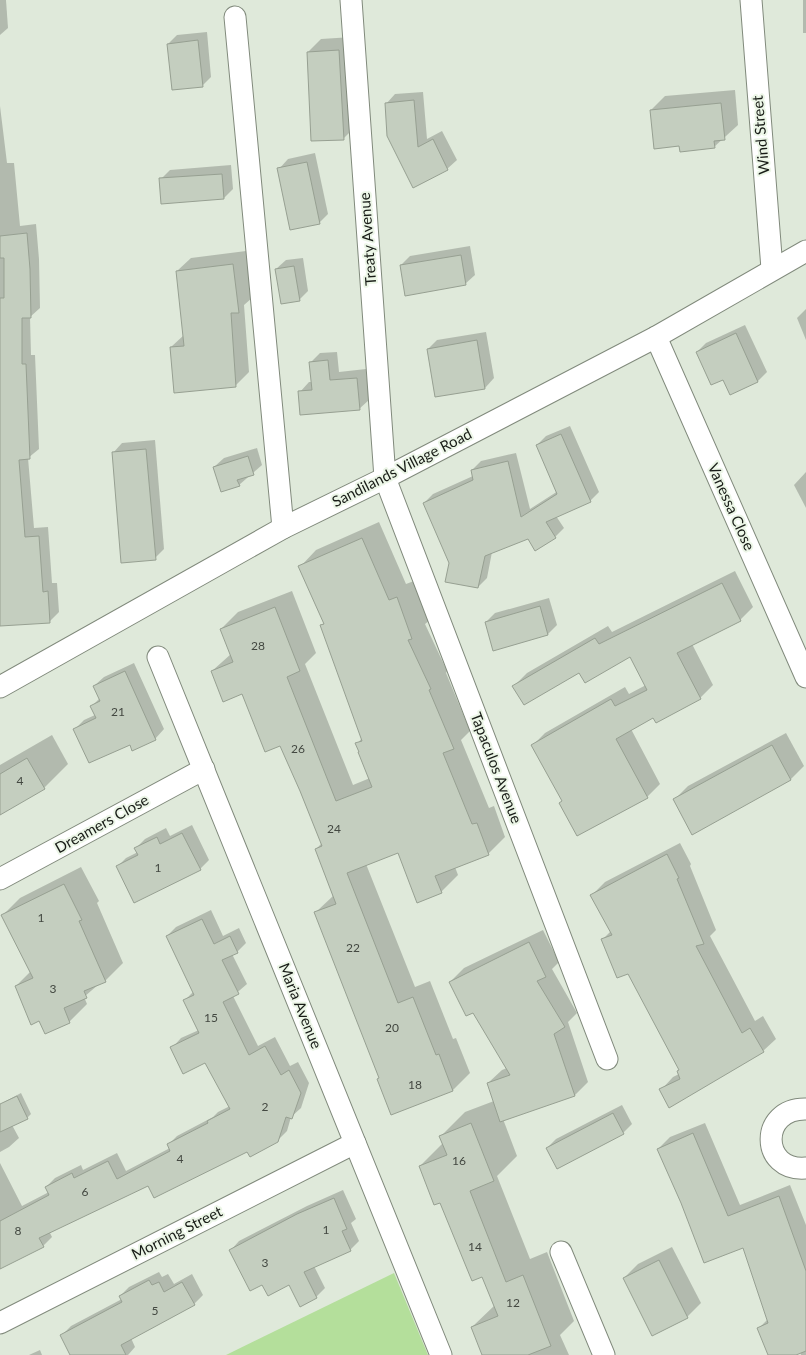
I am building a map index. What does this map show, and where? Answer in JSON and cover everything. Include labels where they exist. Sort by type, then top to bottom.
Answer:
[{"type":"street","name":"Treaty Avenue","points":[[351,0],[385,478]]},
{"type":"street","name":"Wind Street","points":[[750,0],[772,269]]},
{"type":"street","points":[[235,17],[283,528]]},
{"type":"street","name":"Sandilands Village Road","points":[[0,687],[283,528],[385,478],[656,337],[806,251]]},
{"type":"street","name":"Vanessa Close","points":[[656,337],[806,677]]},
{"type":"street","name":"Tapaculos Avenue","points":[[385,478],[607,1058]]},
{"type":"street","name":"Maria Avenue","points":[[158,657],[441,1355]]},
{"type":"street","name":"Dreamers Close","points":[[0,879],[204,769]]},
{"type":"street","points":[[806,1110],[793,1110],[782,1115],[774,1124],[771,1135],[771,1147],[776,1157],[785,1165],[796,1169],[806,1168]]},
{"type":"street","name":"Morning Street","points":[[0,1323],[355,1143]]},
{"type":"street","points":[[561,1252],[604,1355]]},
{"type":"green space","points":[[394,1273],[428,1355],[226,1355]]},
{"type":"building","points":[[198,40],[203,87],[172,90],[167,44]]},
{"type":"building","points":[[339,50],[344,140],[311,141],[307,52]]},
{"type":"building","points":[[414,100],[418,147],[433,139],[448,170],[413,188],[387,136],[385,103]]},
{"type":"building","points":[[721,103],[725,140],[714,141],[715,148],[680,152],[679,146],[654,149],[650,110]]},
{"type":"building","points":[[307,162],[320,224],[290,230],[277,168]]},
{"type":"building","points":[[222,174],[224,199],[161,204],[159,178]]},
{"type":"building","points":[[27,233],[31,318],[22,318],[22,364],[26,364],[30,459],[19,460],[25,537],[39,536],[43,592],[48,591],[50,623],[0,626],[0,298],[4,298],[4,258],[0,258],[0,236]]},
{"type":"building","points":[[461,255],[466,285],[405,296],[400,265]]},
{"type":"building","points":[[233,264],[239,313],[231,313],[236,387],[174,393],[170,347],[184,346],[176,271]]},
{"type":"building","points":[[294,266],[300,301],[281,304],[275,269]]},
{"type":"building","points":[[736,333],[758,382],[730,395],[723,380],[711,385],[696,352]]},
{"type":"building","points":[[477,340],[485,389],[435,397],[427,349]]},
{"type":"building","points":[[328,360],[330,380],[357,378],[360,410],[300,415],[298,391],[312,390],[309,362]]},
{"type":"building","points":[[561,434],[591,502],[546,522],[556,538],[535,551],[528,539],[485,556],[478,588],[445,582],[449,563],[423,503],[473,480],[471,470],[508,461],[521,517],[557,494],[536,445]]},
{"type":"building","points":[[146,449],[156,560],[121,563],[112,452]]},
{"type":"building","points":[[248,456],[254,475],[237,480],[240,486],[221,492],[213,467]]},
{"type":"building","points":[[362,538],[389,600],[397,597],[412,639],[408,640],[431,689],[429,690],[454,749],[443,753],[472,824],[477,823],[489,855],[435,876],[442,893],[417,903],[398,853],[347,873],[398,1003],[413,997],[436,1055],[439,1054],[453,1091],[391,1115],[377,1079],[379,1078],[314,912],[336,904],[315,849],[322,846],[300,791],[280,746],[265,752],[242,694],[223,702],[211,671],[233,662],[220,629],[275,607],[300,671],[287,677],[336,801],[372,787],[355,743],[362,741],[320,625],[324,624],[298,566]]},
{"type":"building","points":[[722,583],[741,621],[677,653],[701,699],[656,723],[653,718],[616,739],[648,798],[577,836],[559,803],[562,801],[531,745],[611,699],[615,706],[647,690],[630,657],[585,683],[579,673],[524,705],[512,686],[595,638],[599,644]]},
{"type":"building","points":[[540,606],[548,635],[493,651],[485,622]]},
{"type":"building","points":[[125,671],[156,740],[132,751],[130,745],[89,763],[73,729],[96,718],[90,706],[100,701],[93,686]]},
{"type":"building","points":[[772,745],[791,780],[692,835],[673,799]]},
{"type":"building","points":[[27,758],[45,789],[0,815],[0,774]]},
{"type":"building","points":[[182,833],[201,870],[134,903],[116,866],[138,855],[134,848],[157,837],[160,844]]},
{"type":"building","points":[[667,854],[679,878],[677,879],[704,944],[696,946],[742,1033],[750,1028],[764,1052],[669,1108],[659,1089],[680,1079],[677,1071],[679,1070],[628,974],[617,978],[601,939],[612,935],[590,895]]},
{"type":"building","points":[[64,884],[82,920],[79,921],[106,982],[84,991],[87,998],[64,1008],[70,1023],[45,1034],[39,1021],[31,1025],[15,986],[33,978],[1,915]]},
{"type":"building","points":[[202,919],[214,944],[230,936],[238,953],[222,960],[239,994],[223,1002],[249,1055],[265,1046],[281,1075],[289,1070],[301,1093],[292,1119],[286,1117],[278,1142],[250,1157],[247,1152],[154,1198],[148,1186],[39,1238],[44,1247],[0,1269],[0,1221],[49,1195],[45,1187],[72,1173],[74,1178],[108,1161],[117,1179],[170,1151],[167,1144],[208,1123],[207,1121],[230,1109],[205,1063],[183,1074],[170,1047],[199,1033],[183,1000],[194,995],[166,936]]},
{"type":"building","points":[[529,942],[546,977],[537,981],[565,1027],[554,1034],[575,1096],[500,1122],[487,1083],[510,1075],[473,1013],[466,1016],[449,982]]},
{"type":"building","points":[[17,1096],[28,1119],[0,1132],[0,1104]]},
{"type":"building","points":[[613,1113],[624,1134],[557,1169],[546,1148]]},
{"type":"building","points":[[471,1123],[494,1181],[470,1191],[506,1282],[523,1275],[551,1346],[528,1355],[482,1355],[471,1327],[498,1316],[482,1277],[472,1281],[440,1203],[434,1205],[419,1166],[447,1155],[439,1136]]},
{"type":"building","points":[[693,1133],[728,1216],[779,1196],[806,1271],[806,1351],[796,1355],[768,1355],[757,1328],[768,1323],[743,1248],[704,1263],[681,1203],[657,1149]]},
{"type":"building","points":[[334,1198],[347,1229],[342,1231],[351,1251],[304,1272],[317,1298],[300,1307],[289,1285],[268,1296],[262,1285],[250,1291],[229,1250],[297,1214]]},
{"type":"building","points":[[659,1260],[688,1318],[652,1336],[623,1278]]},
{"type":"building","points":[[149,1280],[152,1285],[159,1282],[164,1292],[182,1282],[195,1305],[121,1345],[126,1355],[70,1355],[60,1335],[122,1302],[119,1296]]}]
